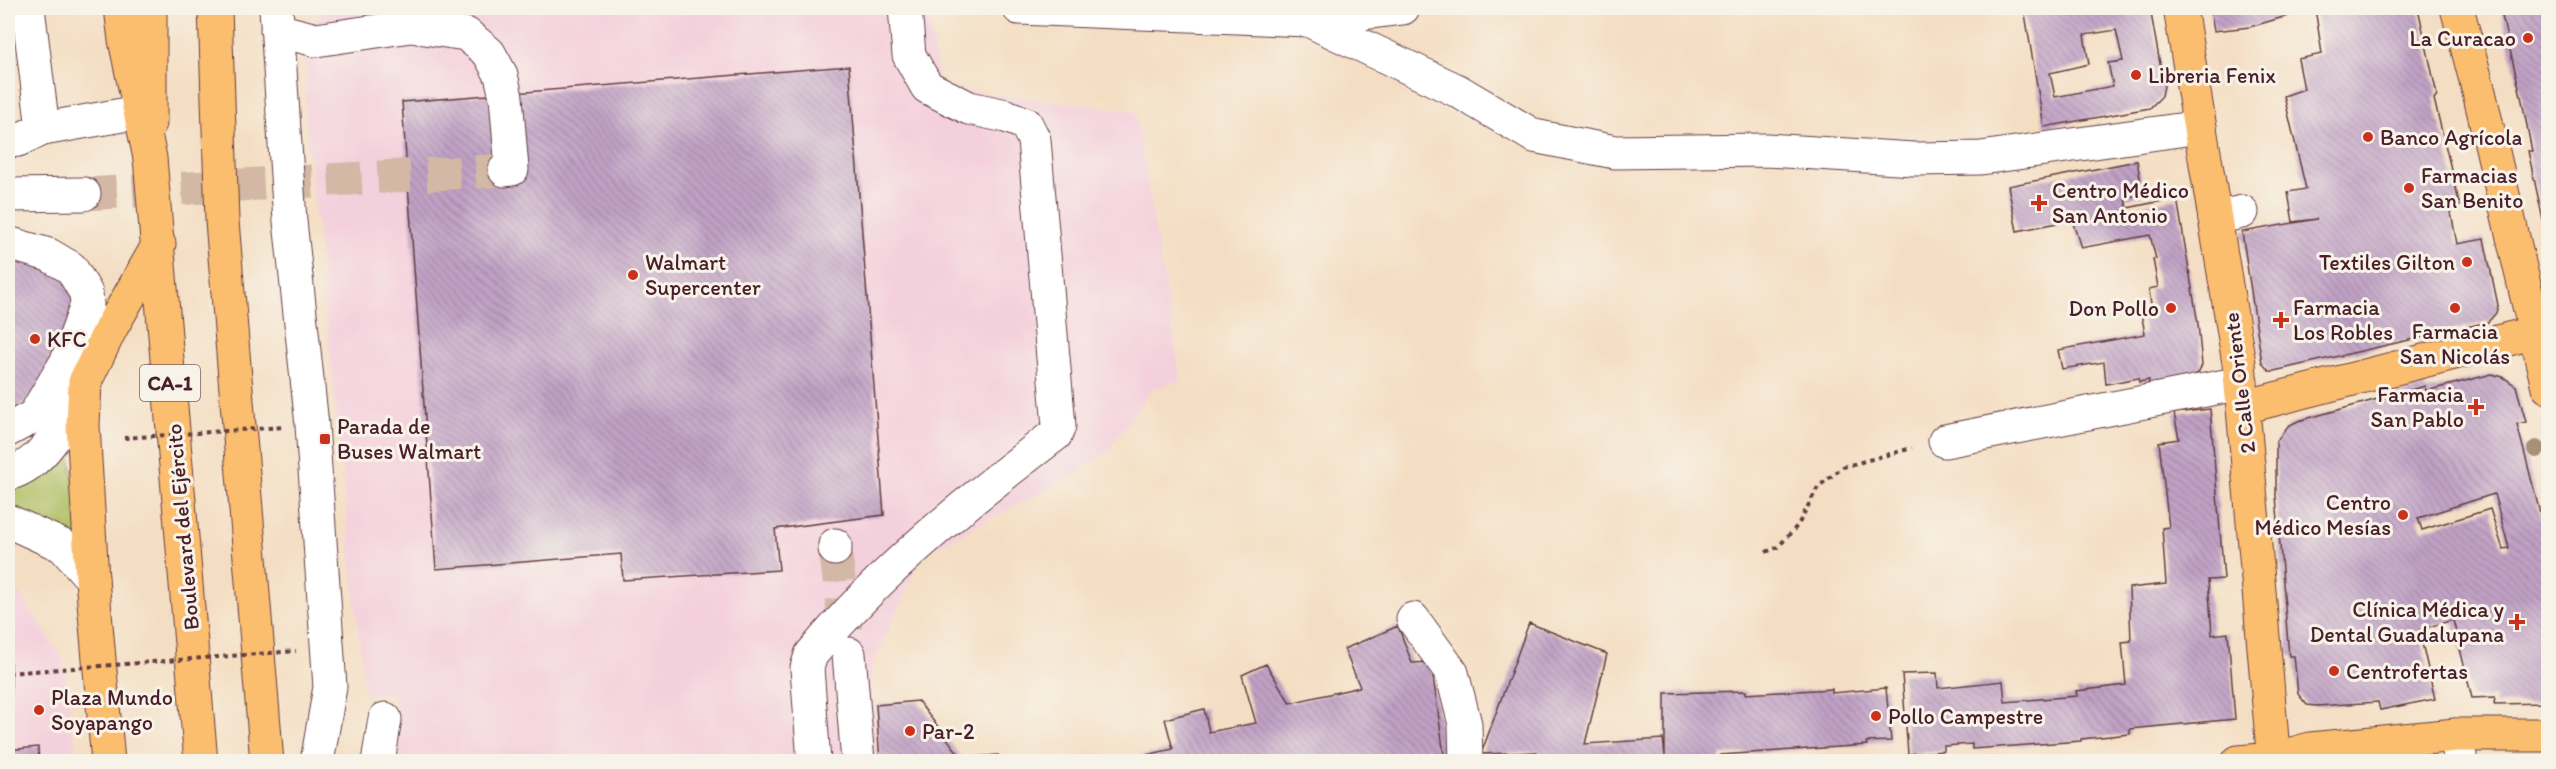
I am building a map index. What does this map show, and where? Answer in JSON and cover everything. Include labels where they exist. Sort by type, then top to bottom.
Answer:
[{"type":"main road","name":"Boulevard del Ejército","points":[[121,8],[125,40],[150,158],[201,762]]},
{"type":"main road","points":[[150,8],[150,158]]},
{"type":"main road","name":"CA-1","points":[[215,8],[222,221],[267,762]]},
{"type":"main road","name":"2 Calle Oriente","points":[[2180,8],[2200,127],[2229,215],[2273,761]]},
{"type":"main road","points":[[2457,8],[2548,387]]},
{"type":"main road","points":[[108,762],[92,579],[83,425],[85,382],[111,328],[159,244]]},
{"type":"main road","points":[[2242,395],[2536,332]]},
{"type":"main road","points":[[2238,762],[2273,761],[2310,749],[2458,748],[2548,735]]},
{"type":"street","points":[[28,8],[43,129]]},
{"type":"street","points":[[814,762],[807,668],[811,655],[897,564],[973,497],[1056,434],[1059,426],[1034,140],[1026,124],[1006,116],[969,108],[927,87],[909,54],[905,8]]},
{"type":"street","points":[[1019,8],[1308,20],[1389,8]]},
{"type":"street","points":[[276,19],[316,40],[411,26],[466,34],[489,53],[501,75],[506,97],[508,170]]},
{"type":"street","points":[[276,19],[290,221],[312,425],[330,687],[317,762]]},
{"type":"street","points":[[1308,20],[1458,91],[1534,136],[1615,152],[1767,150],[1914,159],[1981,158],[2200,127]]},
{"type":"street","points":[[8,141],[18,140],[43,129],[139,112]]},
{"type":"street","points":[[8,195],[84,194]]},
{"type":"street","points":[[8,243],[49,255],[70,268],[86,293],[87,306],[67,361],[34,416],[8,430]]},
{"type":"street","points":[[8,474],[39,456],[64,423],[85,382]]},
{"type":"street","points":[[1945,441],[2242,395]]},
{"type":"street","points":[[8,521],[63,546],[92,579]]},
{"type":"street","points":[[1413,619],[1452,673],[1465,724],[1466,762]]},
{"type":"street","points":[[849,654],[858,762]]},
{"type":"street","points":[[378,762],[386,720]]},
{"type":"path","points":[[124,438],[284,427]]},
{"type":"path","points":[[1766,552],[1778,547],[1798,525],[1818,487],[1843,468],[1870,458],[1945,441]]},
{"type":"path","points":[[8,673],[296,651]]},
{"type":"shaded area","points":[[324,8],[927,8],[939,82],[958,90],[1135,111],[1181,381],[1151,389],[1108,451],[1071,477],[922,554],[871,670],[879,761],[400,761],[394,691],[365,694],[305,112],[307,44],[313,23]]},
{"type":"shaded area","name":"Plaza Mundo Soyapango","points":[[8,587],[19,593],[62,658],[78,761],[8,761]]},
{"type":"green space","points":[[64,423],[92,579],[8,521],[8,474]]},
{"type":"building","points":[[2024,8],[2150,8],[2164,86],[2162,96],[2150,108],[2044,127]],"holes":[[[2116,30],[2123,61],[2108,63],[2113,86],[2055,97],[2050,73],[2089,64],[2084,35]]]},
{"type":"building","points":[[2210,8],[2314,8],[2250,27],[2214,31]]},
{"type":"building","points":[[2315,8],[2418,8],[2437,95],[2434,99],[2460,206],[2450,208],[2457,244],[2484,239],[2498,305],[2496,313],[2488,322],[2269,371],[2262,363],[2242,232],[2317,219],[2293,222],[2288,192],[2306,189],[2284,96],[2304,89],[2298,59],[2322,54]]},
{"type":"building","points":[[2500,8],[2548,8],[2548,243],[2528,151],[2532,151],[2521,96]]},
{"type":"building","points":[[849,66],[884,515],[775,529],[779,570],[623,580],[621,554],[436,569],[402,102]]},
{"type":"building","points":[[2137,161],[2143,194],[2125,198],[2127,208],[2177,198],[2198,324],[2202,365],[2199,372],[2191,378],[2148,385],[2149,380],[2139,382],[2138,378],[2106,384],[2104,362],[2062,369],[2058,350],[2145,334],[2141,312],[2151,304],[2149,289],[2158,287],[2153,259],[2156,259],[2150,235],[2081,248],[2072,220],[2017,231],[2008,186]]},
{"type":"building","name":"KFC","points":[[8,254],[58,271],[79,300],[48,377],[17,409],[8,413]]},
{"type":"building","points":[[2492,374],[2503,377],[2516,386],[2526,422],[2517,424],[2548,544],[2548,703],[2494,704],[2495,697],[2472,698],[2453,620],[2419,630],[2435,699],[2380,710],[2378,702],[2307,705],[2298,694],[2294,656],[2289,656],[2276,496],[2276,442],[2288,426],[2298,421],[2425,386],[2426,391]],"holes":[[[2494,494],[2509,548],[2503,549],[2490,509],[2422,530],[2418,518]]]},
{"type":"building","points":[[2210,409],[2224,579],[2208,580],[2212,635],[2228,633],[2235,719],[2130,729],[2130,734],[2081,739],[2081,741],[1972,749],[1972,744],[1944,746],[1944,751],[1908,754],[1902,674],[1937,673],[1938,688],[2003,681],[2005,702],[2077,696],[2076,691],[2126,685],[2122,642],[2131,641],[2129,588],[2166,584],[2162,528],[2169,527],[2159,442],[2179,439],[2174,413]]},
{"type":"building","points":[[1529,623],[1607,654],[1585,744],[1663,739],[1665,756],[1665,693],[1746,691],[1746,694],[1832,689],[1832,693],[1886,688],[1891,741],[1866,742],[1867,745],[1720,755],[1720,762],[1538,762],[1537,752],[1481,754]]},
{"type":"building","points":[[1398,626],[1412,663],[1431,662],[1445,762],[1115,762],[1173,749],[1165,719],[1204,709],[1209,732],[1256,723],[1242,675],[1266,664],[1290,703],[1360,687],[1344,649]]},
{"type":"building","points":[[8,656],[11,665],[11,686],[8,698]]},
{"type":"building","name":"Par-2","points":[[918,701],[962,758],[998,755],[999,762],[880,762],[876,705]]},
{"type":"building","points":[[38,747],[39,762],[8,762],[8,750]]},
{"type":"tunnel","points":[[84,194],[505,170]]},
{"type":"tunnel","points":[[835,549],[847,640]]},
{"type":"place","name":"La Curacao","points":[[2528,38]]},
{"type":"place","name":"Libreria Fenix","points":[[2136,75]]},
{"type":"place","name":"Banco Agrícola","points":[[2368,137]]},
{"type":"place","name":"Farmacias San Benito","points":[[2409,188]]},
{"type":"place","name":"Centro Médico San Antonio","points":[[2039,203]]},
{"type":"place","name":"Textiles Gilton","points":[[2467,262]]},
{"type":"place","name":"Walmart Supercenter","points":[[633,275]]},
{"type":"place","name":"Don Pollo","points":[[2171,308]]},
{"type":"place","name":"Farmacia San Nicolás","points":[[2455,308]]},
{"type":"place","name":"Farmacia Los Robles","points":[[2281,320]]},
{"type":"place","name":"KFC","points":[[35,339]]},
{"type":"place","name":"Farmacia San Pablo","points":[[2476,407]]},
{"type":"place","name":"Parada de Buses Walmart","points":[[325,439]]},
{"type":"place","name":"Centro Médico Mesías","points":[[2403,515]]},
{"type":"place","name":"Clínica Médica y Dental Guadalupana","points":[[2517,622]]},
{"type":"place","name":"Centrofertas","points":[[2334,671]]},
{"type":"place","name":"Plaza Mundo Soyapango","points":[[39,710]]},
{"type":"place","name":"Pollo Campestre","points":[[1876,716]]},
{"type":"place","name":"Par-2","points":[[910,731]]}]
